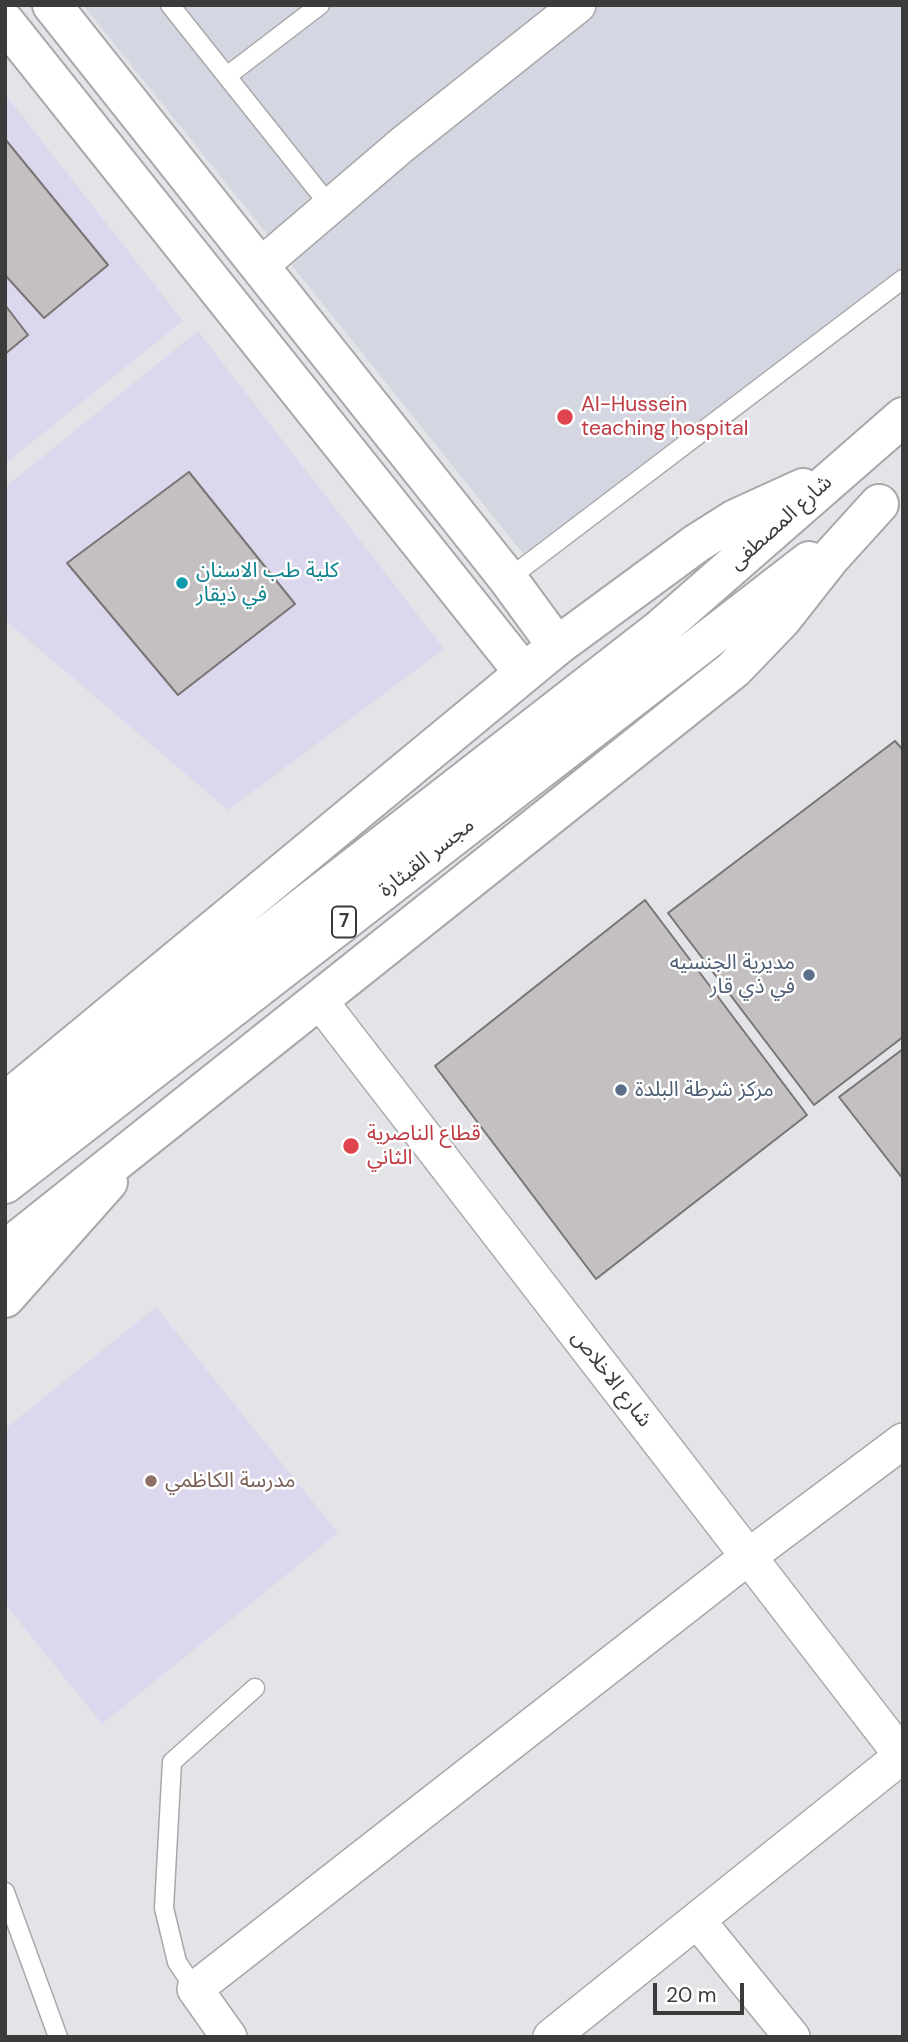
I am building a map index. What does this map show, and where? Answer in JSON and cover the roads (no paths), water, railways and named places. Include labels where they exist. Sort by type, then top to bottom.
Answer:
[{"type":"main road","points":[[52,5],[508,579],[558,646]]},
{"type":"main road","points":[[5,22],[524,673]]},
{"type":"main road","name":"شارع المصطفى","points":[[659,630],[754,550],[847,462],[903,417]]},
{"type":"main road","points":[[5,1102],[558,646],[725,525],[788,498],[847,462]]},
{"type":"main road","points":[[5,1250],[734,670],[782,619],[830,558],[891,494]]},
{"type":"main road","name":"شارع المصطفى","points":[[683,661],[891,494]]},
{"type":"main road","name":"مجسر القيثارة","points":[[5,1139],[659,630]]},
{"type":"main road","name":"مجسر القيثارة","points":[[5,1184],[683,661]]},
{"type":"main road","points":[[5,1298],[149,1137]]},
{"type":"street","points":[[258,267],[578,5]]},
{"type":"street","name":"شارع الاخلاص","points":[[318,1000],[902,1756]]},
{"type":"street","points":[[229,2037],[195,1989],[748,1558],[903,1441]]},
{"type":"street","points":[[551,2037],[902,1756]]},
{"type":"street","points":[[697,1920],[792,2037]]},
{"type":"lane","points":[[170,5],[330,206]]},
{"type":"lane","points":[[228,76],[300,11],[320,5]]},
{"type":"lane","points":[[508,579],[903,279]]},
{"type":"lane","points":[[195,1989],[177,1962],[164,1908],[172,1762],[255,1688]]},
{"type":"lane","points":[[5,1892],[58,2037]]},
{"type":"place","name":"Al-Hussein teaching hospital","points":[[565,417]]},
{"type":"place","name":"كلية طب الاسنان في ذيقار","points":[[182,583]]},
{"type":"place","name":"مديرية الجنسيه في ذي قار","points":[[809,975]]},
{"type":"place","name":"مركز شرطة البلدة","points":[[621,1090]]},
{"type":"place","name":"قطاع الناصرية الثاني","points":[[351,1146]]},
{"type":"place","name":"مدرسة الكاظمي","points":[[151,1481]]}]
